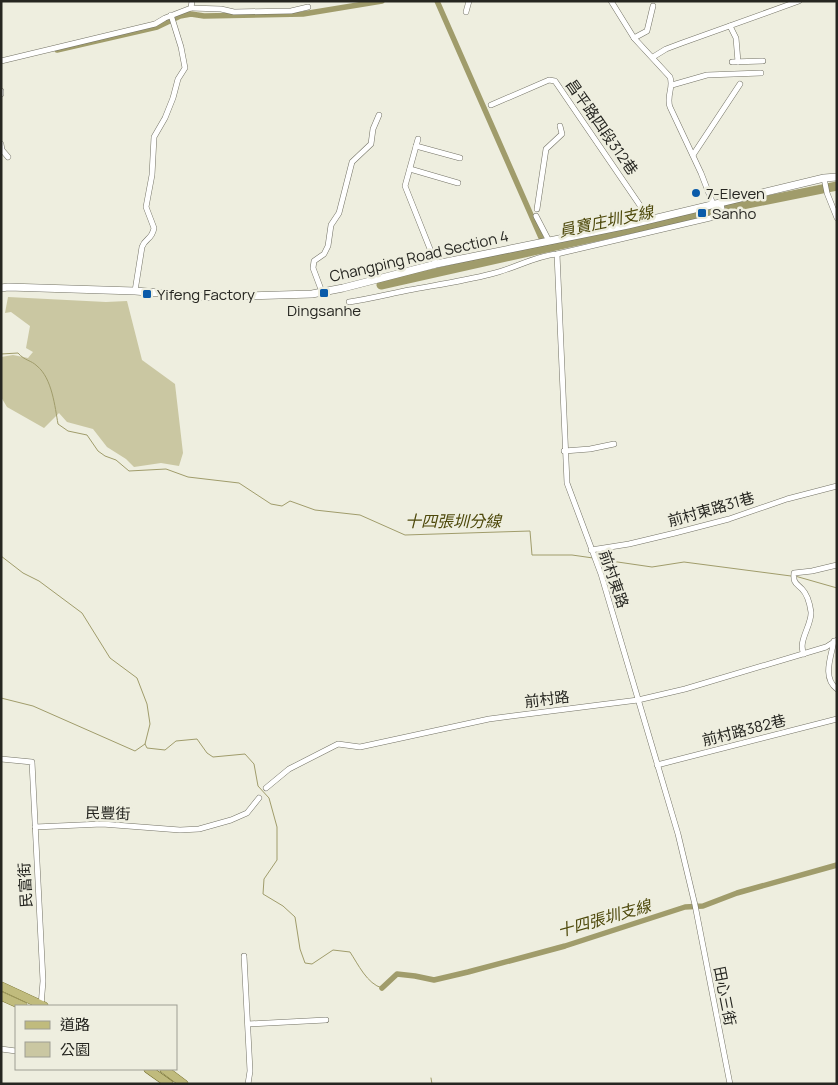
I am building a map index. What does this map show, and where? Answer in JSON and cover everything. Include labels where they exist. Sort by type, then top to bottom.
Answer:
[{"type":"main road","points":[[1,986],[40,1005]]},
{"type":"main road","points":[[1,996],[21,1005]]},
{"type":"main road","points":[[149,1070],[169,1084]]},
{"type":"main road","points":[[165,1070],[184,1084]]},
{"type":"street","points":[[191,8],[192,1]]},
{"type":"street","points":[[466,12],[469,1]]},
{"type":"street","points":[[349,302],[407,290],[436,287],[494,274],[544,255],[556,254],[723,215],[668,101],[672,85],[670,77],[634,38],[611,1]]},
{"type":"street","points":[[653,57],[666,49],[799,1]]},
{"type":"street","points":[[634,38],[647,31],[653,6]]},
{"type":"street","points":[[1,61],[155,24],[171,15],[191,8],[221,9],[234,12],[291,11],[308,7]]},
{"type":"street","points":[[134,291],[142,247],[151,238],[154,228],[146,207],[152,175],[154,137],[168,111],[178,79],[185,68],[171,15]]},
{"type":"street","points":[[730,26],[736,38],[735,62],[763,61]]},
{"type":"street","points":[[672,85],[707,75],[762,73]]},
{"type":"street","name":"昌平路四段312巷","points":[[491,105],[548,80],[555,81],[650,220]]},
{"type":"street","points":[[693,155],[740,84]]},
{"type":"street","points":[[322,292],[313,268],[314,261],[324,254],[328,246],[331,225],[339,213],[352,162],[370,144],[373,129],[379,115]]},
{"type":"street","points":[[537,210],[546,149],[562,134],[560,126]]},
{"type":"street","points":[[418,139],[405,186],[436,264]]},
{"type":"street","points":[[1,144],[2,150],[8,156]]},
{"type":"street","points":[[416,146],[460,158]]},
{"type":"street","points":[[410,169],[458,183]]},
{"type":"street","name":"Changping Road Section 4","points":[[1,288],[134,291],[210,298],[312,294],[436,264],[650,220],[824,178],[837,177]]},
{"type":"street","points":[[824,178],[827,193],[837,218]]},
{"type":"street","points":[[536,216],[549,241]]},
{"type":"street","name":"前村東路","points":[[556,254],[566,483],[601,574],[678,834],[696,906]]},
{"type":"street","points":[[564,450],[590,449],[614,444]]},
{"type":"street","name":"前村東路31巷","points":[[591,550],[629,544],[729,519],[787,499],[837,486]]},
{"type":"street","points":[[804,654],[801,647],[811,618],[811,610],[802,589],[793,580],[794,573],[812,572],[837,565]]},
{"type":"street","points":[[836,641],[828,677],[832,686],[837,689]]},
{"type":"street","name":"前村路","points":[[266,788],[289,769],[338,744],[360,747],[489,719],[638,700],[685,689],[804,654],[826,647],[836,641]]},
{"type":"street","name":"前村路382巷","points":[[658,765],[837,719]]},
{"type":"street","name":"民富街","points":[[1,759],[32,762],[43,981],[42,1005]]},
{"type":"street","name":"民豐街","points":[[35,827],[102,824],[199,830],[246,813],[259,798]]},
{"type":"street","name":"田心三街","points":[[696,906],[730,1084]]},
{"type":"street","points":[[244,956],[250,1071],[248,1084]]},
{"type":"street","points":[[248,1024],[326,1020]]},
{"type":"street","points":[[1,1049],[15,1051]]},
{"type":"green space","points":[[8,297],[106,302],[127,301],[142,360],[175,384],[183,453],[179,466],[161,463],[134,467],[126,459],[107,447],[93,429],[67,422],[59,413],[44,428],[7,407],[1,397],[1,357],[13,355],[28,358],[33,352],[26,348],[30,326],[11,312],[5,313]]},
{"type":"waterway","points":[[57,50],[157,27],[180,16],[191,14],[204,16],[303,14],[382,1]]},
{"type":"waterway","points":[[437,1],[546,249]]},
{"type":"waterway","name":"員寶庄圳支線","points":[[381,285],[708,212],[837,186]]},
{"type":"waterway","name":"十四張圳分線","points":[[1,354],[18,353],[37,366],[42,371],[49,385],[58,424],[68,431],[87,435],[98,451],[116,460],[129,471],[166,469],[188,477],[239,483],[271,504],[282,506],[290,501],[315,510],[360,515],[405,535],[530,531],[532,555],[572,555],[593,558]]},
{"type":"waterway","points":[[1,556],[82,613],[110,658],[137,678],[147,704],[150,724],[145,744],[147,748],[165,750],[176,741],[197,739],[207,753],[213,757],[245,754],[254,764],[258,786],[269,798],[277,827],[277,860],[264,879],[263,894],[283,906],[295,917],[300,949],[305,963],[312,964],[333,950],[350,952],[367,978],[382,988]]},
{"type":"waterway","name":"十四張圳分線","points":[[597,559],[652,567],[684,562],[791,576]]},
{"type":"waterway","name":"十四張圳分線","points":[[795,576],[837,588]]},
{"type":"waterway","points":[[1,698],[33,706],[135,751],[145,744]]},
{"type":"waterway","name":"十四張圳支線","points":[[382,988],[397,974],[434,980],[468,972],[565,946],[685,907],[703,906],[737,893],[837,865]]},
{"type":"waterway","points":[[431,1078],[432,1084]]},
{"type":"place","name":"7-Eleven","points":[[696,193]]},
{"type":"place","name":"Sanho","points":[[702,213]]},
{"type":"place","name":"Dingsanhe","points":[[324,293]]},
{"type":"place","name":"Yifeng Factory","points":[[147,294]]}]
